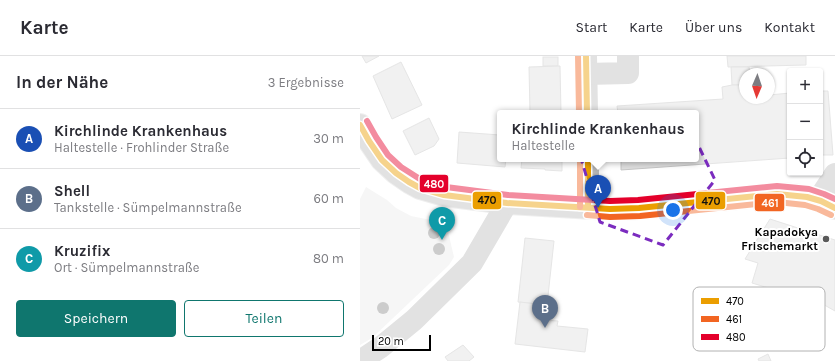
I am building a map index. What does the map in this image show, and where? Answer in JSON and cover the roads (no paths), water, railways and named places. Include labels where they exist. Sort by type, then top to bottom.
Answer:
[{"type":"main road","points":[[587,110],[586,65],[628,64]]},
{"type":"main road","points":[[360,125],[382,160],[396,173],[420,188],[444,195],[507,203],[610,209],[639,208],[777,194],[799,195],[826,204],[835,174]]},
{"type":"main road","points":[[588,162],[588,208]]},
{"type":"main road","points":[[360,360],[381,347],[414,320],[472,263],[507,203]]},
{"type":"place","name":"Kirchlinde Krankenhaus","points":[[598,208]]},
{"type":"place","name":"Kapadokya Frischemarkt","points":[[826,239]]},
{"type":"place","name":"Kruzifix","points":[[442,240]]},
{"type":"place","name":"Shell","points":[[545,328]]}]
